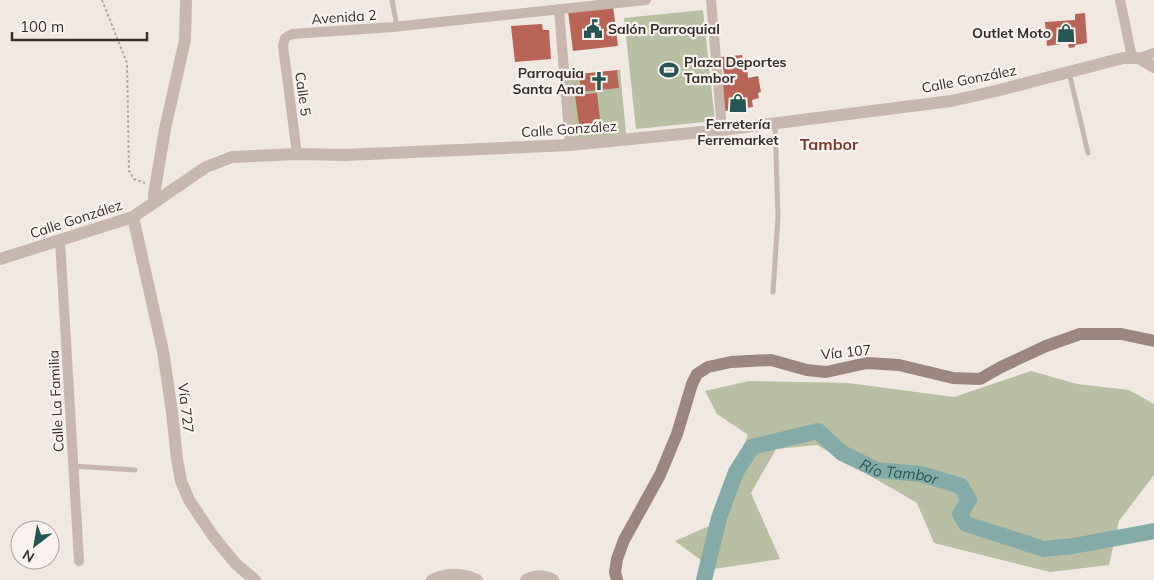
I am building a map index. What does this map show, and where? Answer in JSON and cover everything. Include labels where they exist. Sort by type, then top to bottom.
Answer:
[{"type":"main road","name":"Vía 107","points":[[617,580],[615,572],[617,559],[624,540],[660,475],[677,434],[692,384],[697,374],[708,367],[731,362],[771,360],[807,370],[826,372],[868,363],[899,365],[953,378],[980,379],[1046,346],[1080,334],[1122,334],[1154,341]]},
{"type":"street","points":[[154,201],[165,129],[185,40],[186,0]]},
{"type":"street","name":"Avenida 2","points":[[285,38],[292,34],[397,26],[646,0]]},
{"type":"street","points":[[711,0],[722,130]]},
{"type":"street","points":[[1120,0],[1136,58],[1154,67]]},
{"type":"street","points":[[559,9],[570,145]]},
{"type":"street","name":"Calle 5","points":[[285,38],[283,46],[297,154]]},
{"type":"street","points":[[1136,58],[1154,53]]},
{"type":"street","name":"Calle González","points":[[0,259],[133,217],[206,167],[232,157],[297,154],[345,155],[570,145],[722,130],[951,101],[1123,58],[1136,58]]},
{"type":"street","name":"Vía 727","points":[[133,217],[163,351],[172,412],[176,460],[182,481],[189,500],[213,536],[236,564],[255,580]]},
{"type":"street","name":"Calle La Familia","points":[[60,240],[79,561]]},
{"type":"street","points":[[432,580],[443,575],[456,574],[477,580]]},
{"type":"street","points":[[526,580],[536,576],[543,576],[553,580]]},
{"type":"lane","points":[[392,0],[397,26]]},
{"type":"lane","points":[[1069,72],[1088,153]]},
{"type":"lane","points":[[773,292],[778,217],[775,123]]},
{"type":"lane","points":[[74,466],[135,470]]},
{"type":"path","points":[[102,0],[127,63],[128,171],[139,182],[147,184],[156,182]]},
{"type":"green space","name":"Plaza Deportes Tambor","points":[[703,10],[715,121],[636,129],[624,18]]},
{"type":"green space","points":[[617,70],[620,70],[626,134],[575,139],[568,76],[579,74],[581,92],[618,88]]},
{"type":"green space","points":[[1031,371],[1077,384],[1129,390],[1154,404],[1154,475],[1119,521],[1109,565],[1050,572],[934,543],[917,503],[817,445],[776,449],[751,493],[780,559],[713,569],[675,541],[709,526],[748,435],[717,414],[705,391],[749,381],[848,383],[954,397]]},
{"type":"building","name":"Salón Parroquial","points":[[613,6],[618,46],[573,51],[568,11]]},
{"type":"building","name":"Outlet Moto","points":[[1085,13],[1087,43],[1069,48],[1068,43],[1047,46],[1045,22],[1075,20],[1075,14]]},
{"type":"building","points":[[542,24],[543,30],[549,30],[551,59],[515,62],[511,26]]},
{"type":"building","points":[[742,55],[743,65],[747,65],[748,78],[758,76],[761,92],[758,93],[759,98],[752,100],[753,107],[725,111],[720,80],[725,79],[721,57]]},
{"type":"building","name":"Parroquia Santa Ana","points":[[617,70],[619,88],[581,92],[579,74]]},
{"type":"building","points":[[597,93],[600,119],[595,119],[596,130],[580,131],[575,95]]},
{"type":"waterway","name":"Río Tambor","points":[[704,580],[719,518],[736,472],[752,447],[818,431],[842,453],[877,470],[921,474],[961,486],[969,500],[960,514],[966,524],[1044,549],[1073,546],[1154,531]]},
{"type":"place","name":"Salón Parroquial","points":[[593,29]]},
{"type":"place","name":"Outlet Moto","points":[[1066,33]]},
{"type":"place","name":"Plaza Deportes Tambor","points":[[669,70]]},
{"type":"place","name":"Parroquia Santa Ana","points":[[599,81]]},
{"type":"place","name":"Ferretería Ferremarket","points":[[738,103]]},
{"type":"district","name":"Tambor","points":[[829,144]]}]
